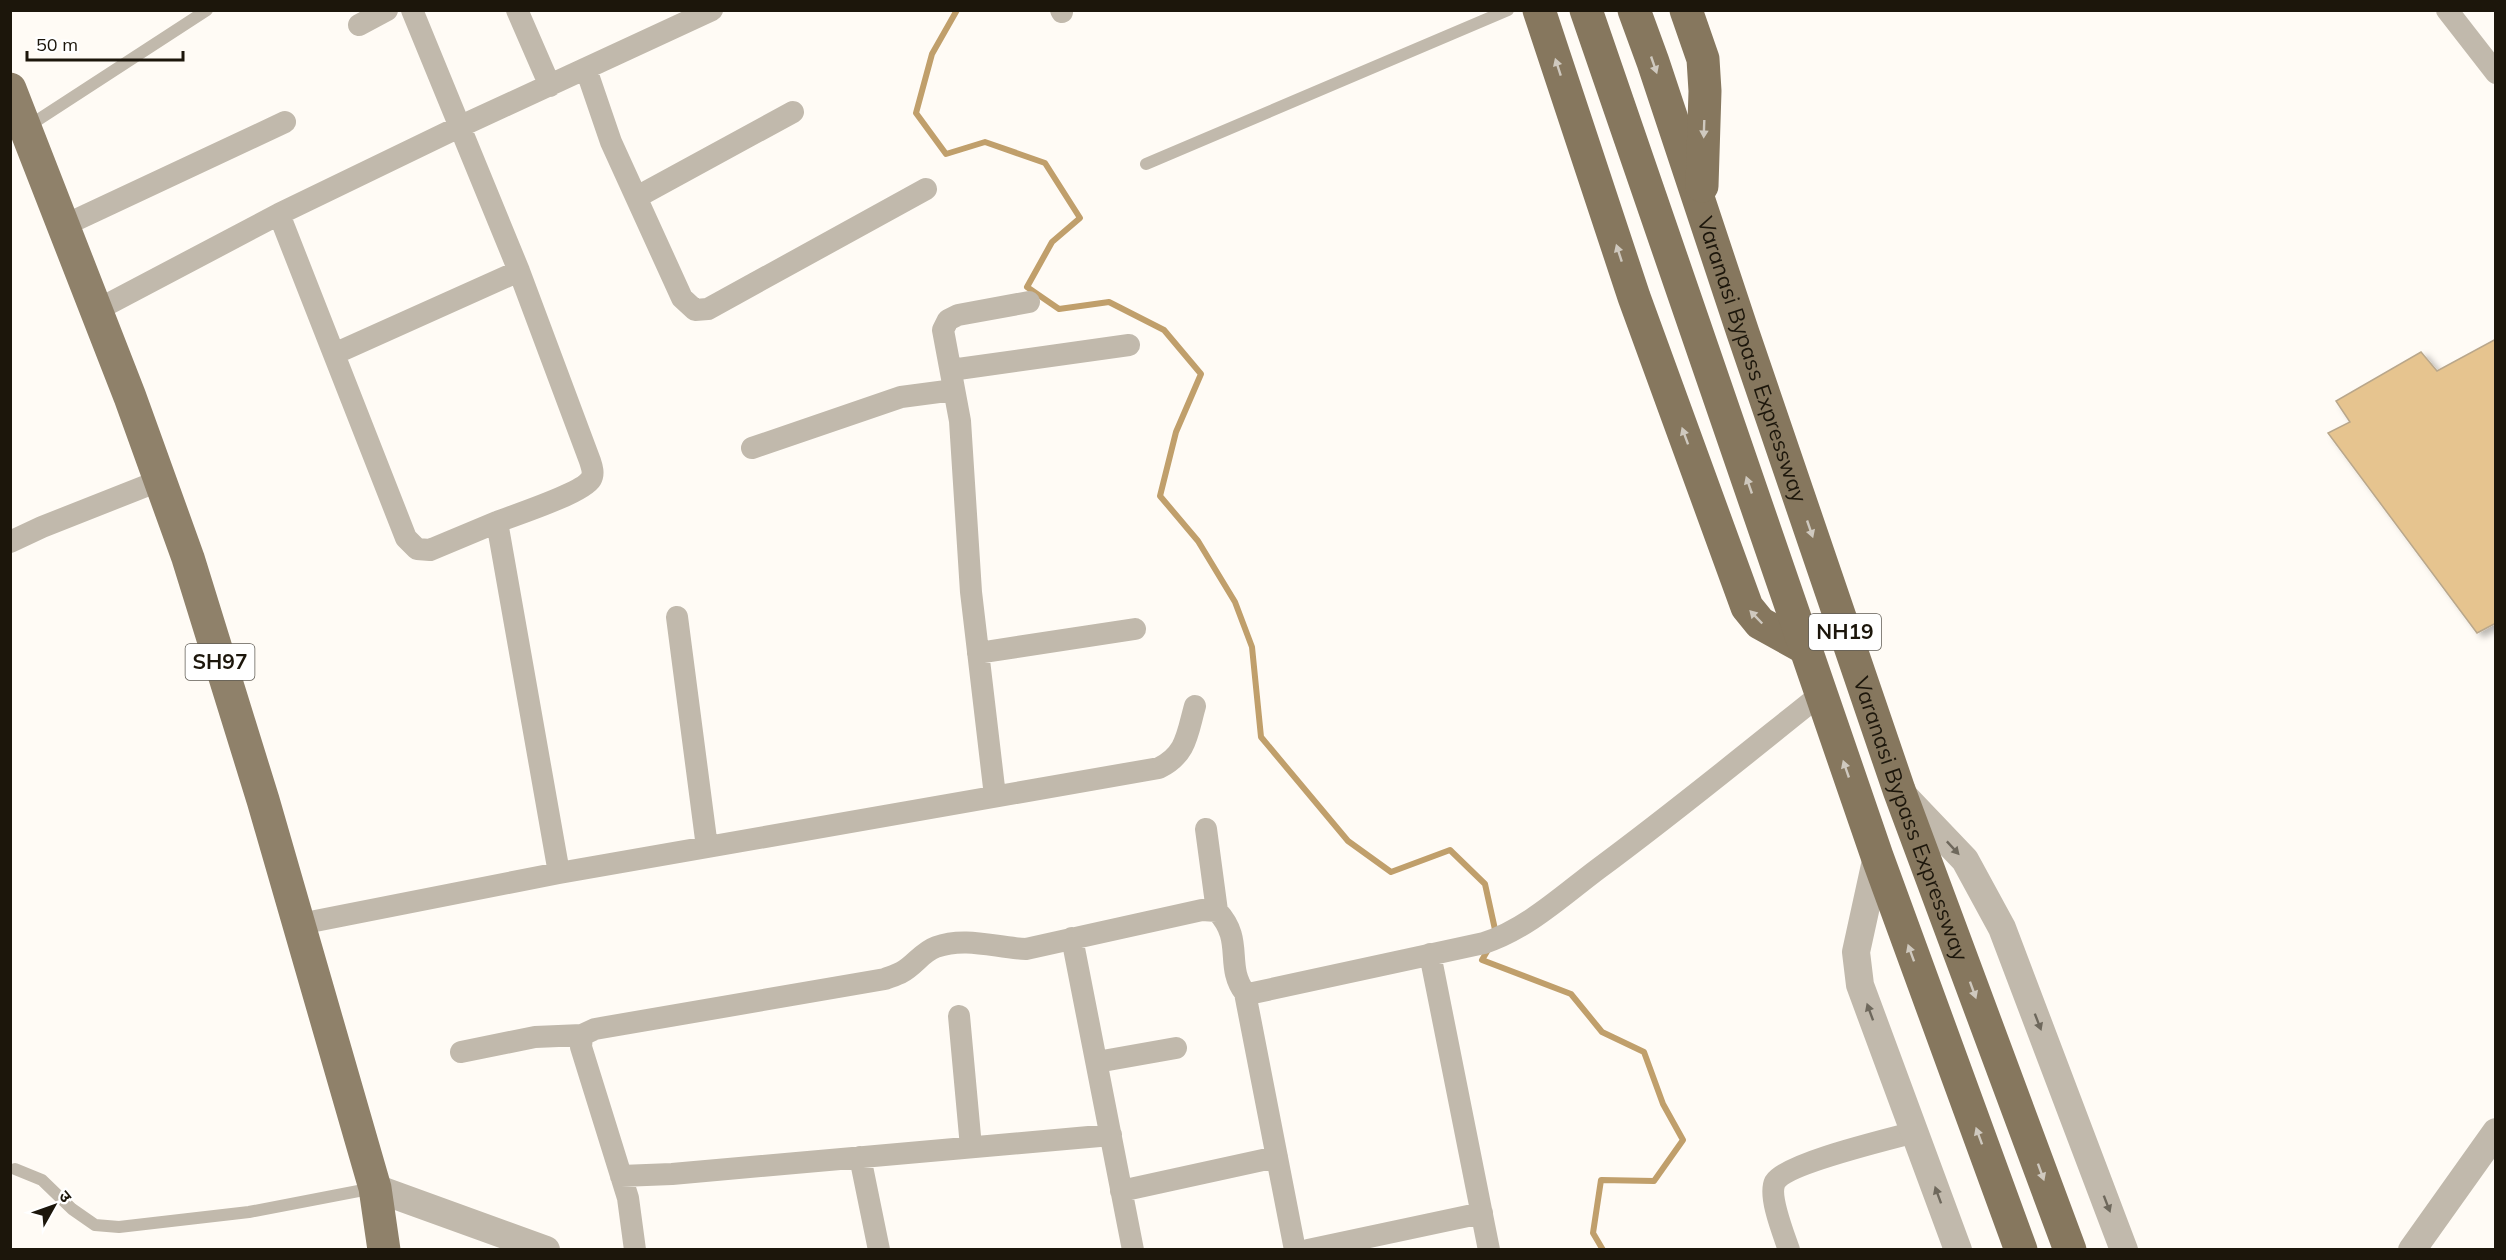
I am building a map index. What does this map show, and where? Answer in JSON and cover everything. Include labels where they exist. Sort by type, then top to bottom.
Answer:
[{"type":"highway","points":[[1539,10],[1634,297],[1747,607],[1760,623],[1805,648]]},
{"type":"highway","name":"Varanasi Bypass Expressway","points":[[1586,10],[1876,856],[2021,1250]]},
{"type":"highway","name":"Varanasi Bypass Expressway","points":[[1634,10],[1899,790],[2070,1250]]},
{"type":"highway","points":[[1686,10],[1703,59],[1705,91],[1702,209]]},
{"type":"main road","name":"SH97","points":[[10,89],[161,480],[194,579],[300,924],[338,1066],[375,1188],[384,1250]]},
{"type":"street","points":[[359,25],[387,10]]},
{"type":"street","points":[[279,214],[406,538],[417,549],[430,550],[570,493],[590,482],[593,475],[590,461],[519,271],[412,10]]},
{"type":"street","points":[[517,10],[550,86]]},
{"type":"street","points":[[95,311],[279,214],[461,126],[712,10]]},
{"type":"street","points":[[2446,10],[2491,60]]},
{"type":"street","points":[[585,69],[611,142],[682,298],[695,310],[708,309],[926,189]]},
{"type":"street","points":[[637,197],[793,112]]},
{"type":"street","points":[[63,226],[285,122]]},
{"type":"street","points":[[334,354],[519,271]]},
{"type":"street","points":[[996,796],[971,592],[960,421],[943,330],[948,320],[958,315],[1029,302]]},
{"type":"street","points":[[752,448],[952,380],[1130,345]]},
{"type":"street","points":[[10,542],[161,480]]},
{"type":"street","points":[[497,522],[560,873]]},
{"type":"street","points":[[677,617],[707,847]]},
{"type":"street","points":[[978,653],[1135,629]]},
{"type":"street","points":[[1245,993],[1495,940],[1527,923],[1640,838],[1821,694]]},
{"type":"street","points":[[300,924],[560,873],[1159,768],[1178,755],[1185,742],[1195,706]]},
{"type":"street","points":[[1899,790],[1965,860],[2002,928],[2124,1250]]},
{"type":"street","points":[[1206,829],[1217,911],[1228,922],[1233,934],[1238,984],[1245,993],[1295,1250]]},
{"type":"street","points":[[1876,856],[1856,952],[1860,985],[1958,1250]]},
{"type":"street","points":[[461,1053],[535,1037],[582,1035],[595,1029],[885,979],[904,972],[922,955],[937,946],[969,941],[1003,948],[1026,949],[1202,910],[1217,911]]},
{"type":"street","points":[[1072,938],[1133,1250]]},
{"type":"street","points":[[1430,954],[1489,1250]]},
{"type":"street","points":[[960,1016],[971,1147]]},
{"type":"street","points":[[582,1035],[581,1047],[628,1198],[635,1250]]},
{"type":"street","points":[[1097,1062],[1176,1048]]},
{"type":"street","points":[[1789,1250],[1773,1197],[1775,1182],[1813,1161],[1915,1132]]},
{"type":"street","points":[[2412,1250],[2496,1132]]},
{"type":"street","points":[[621,1176],[1111,1135]]},
{"type":"street","points":[[861,1157],[879,1250]]},
{"type":"street","points":[[1121,1191],[1277,1157]]},
{"type":"street","points":[[375,1188],[546,1250]]},
{"type":"street","points":[[1308,1250],[1482,1213]]},
{"type":"lane","points":[[25,128],[207,10]]},
{"type":"lane","points":[[1146,164],[1508,10]]},
{"type":"lane","points":[[15,1169],[42,1180],[72,1209],[95,1225],[120,1227],[249,1212],[375,1188]]},
{"type":"building","points":[[2496,339],[2496,623],[2477,633],[2328,433],[2350,422],[2336,401],[2421,352],[2437,371]]},
{"type":"waterway","points":[[957,10],[932,54],[916,113],[946,154],[985,142],[1045,163],[1080,218],[1052,242],[1027,287],[1059,309],[1109,302],[1164,330],[1201,374],[1176,432],[1160,496],[1198,541],[1235,602],[1252,647],[1261,737],[1348,841],[1391,872],[1450,850],[1485,884],[1496,934]]},
{"type":"waterway","points":[[1489,948],[1482,960],[1571,994],[1602,1032],[1644,1052],[1663,1104],[1683,1140],[1654,1181],[1601,1180],[1593,1233],[1603,1250]]}]
